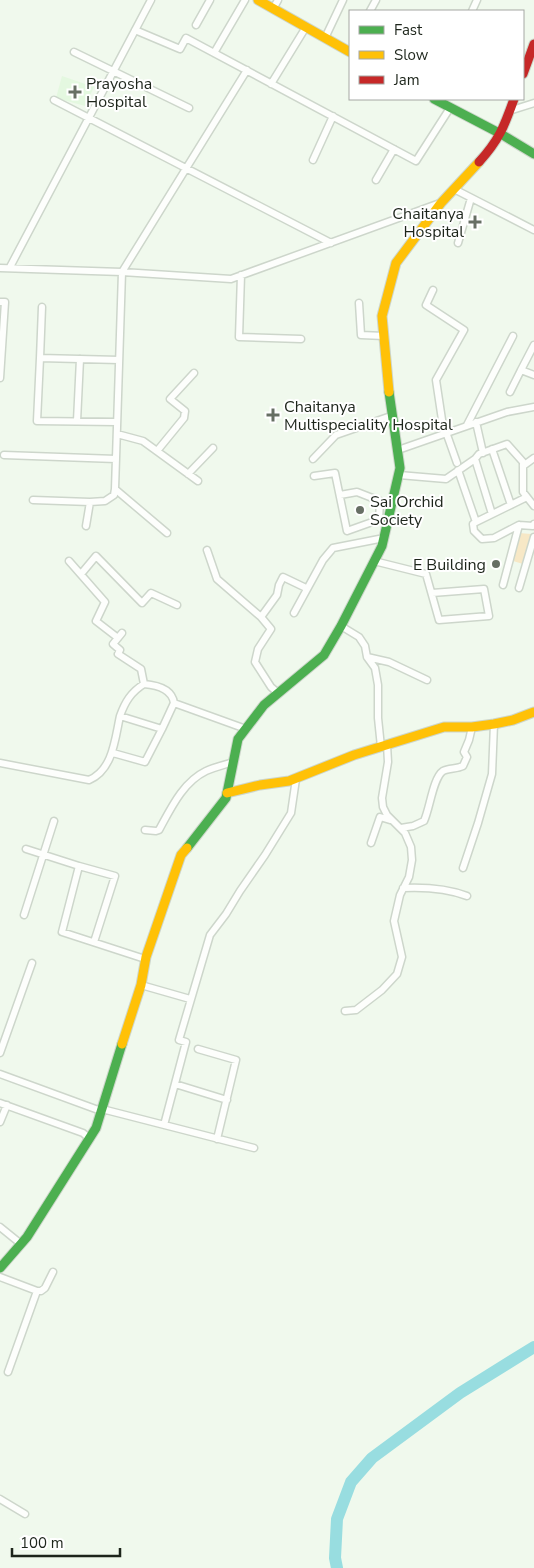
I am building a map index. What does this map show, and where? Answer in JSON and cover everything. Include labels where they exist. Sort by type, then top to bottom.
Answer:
[{"type":"main road","points":[[258,0],[349,51]]},
{"type":"main road","points":[[524,71],[534,44]]},
{"type":"main road","points":[[436,100],[501,134],[534,154]]},
{"type":"main road","points":[[0,1268],[27,1237],[96,1128],[141,985],[146,959],[181,855],[226,798],[238,739],[264,705],[324,655],[382,546],[400,468],[391,416],[382,316],[396,263],[442,203],[491,149],[501,134],[514,100]]},
{"type":"main road","points":[[227,793],[260,785],[290,781],[354,755],[444,727],[472,727],[494,724],[514,720],[534,712]]},
{"type":"street","points":[[10,267],[151,0]]},
{"type":"street","points":[[196,25],[210,0]]},
{"type":"street","points":[[214,53],[245,0]]},
{"type":"street","points":[[274,9],[278,0]]},
{"type":"street","points":[[325,38],[343,0]]},
{"type":"street","points":[[271,84],[306,27]]},
{"type":"street","points":[[135,30],[180,49],[186,38],[416,161],[450,108]]},
{"type":"street","points":[[74,52],[189,108]]},
{"type":"street","points":[[33,500],[90,502],[105,501],[114,495],[122,272],[246,70]]},
{"type":"street","points":[[54,100],[331,243]]},
{"type":"street","points":[[509,111],[534,102]]},
{"type":"street","points":[[313,160],[333,116]]},
{"type":"street","points":[[376,180],[394,149]]},
{"type":"street","points":[[454,189],[534,230]]},
{"type":"street","points":[[458,243],[471,198]]},
{"type":"street","points":[[0,268],[122,272],[231,279],[442,203]]},
{"type":"street","points":[[240,275],[239,337],[301,339]]},
{"type":"street","points":[[432,290],[426,305],[464,330],[436,380],[445,433],[476,522]]},
{"type":"street","points":[[0,302],[4,302],[0,378]]},
{"type":"street","points":[[359,304],[361,335],[384,336]]},
{"type":"street","points":[[42,307],[37,421],[117,422]]},
{"type":"street","points":[[467,425],[513,336]]},
{"type":"street","points":[[510,392],[534,345]]},
{"type":"street","points":[[40,358],[119,360]]},
{"type":"street","points":[[77,422],[80,359]]},
{"type":"street","points":[[521,370],[534,375]]},
{"type":"street","points":[[157,451],[184,418],[185,412],[170,398],[194,373]]},
{"type":"street","points":[[398,450],[507,412],[534,407]]},
{"type":"street","points":[[313,459],[336,435],[391,416]]},
{"type":"street","points":[[476,422],[483,453]]},
{"type":"street","points":[[117,434],[143,441],[198,482]]},
{"type":"street","points":[[398,475],[446,479],[458,467],[483,453],[507,444],[523,462],[523,492],[534,506]]},
{"type":"street","points":[[188,474],[212,448]]},
{"type":"street","points":[[492,450],[511,504]]},
{"type":"street","points":[[4,454],[116,460]]},
{"type":"street","points":[[523,466],[534,458]]},
{"type":"street","points":[[475,459],[492,514]]},
{"type":"street","points":[[314,476],[336,473],[347,531],[389,516]]},
{"type":"street","points":[[115,489],[167,533]]},
{"type":"street","points":[[340,495],[357,492],[380,501],[379,520]]},
{"type":"street","points":[[527,496],[476,522],[473,524],[474,531],[482,539],[494,538],[519,524],[534,526],[534,524]]},
{"type":"street","points":[[86,526],[90,502]]},
{"type":"street","points":[[503,585],[519,524]]},
{"type":"street","points":[[519,588],[534,536]]},
{"type":"street","points":[[294,613],[306,588],[323,560],[333,548],[384,538]]},
{"type":"street","points":[[207,550],[217,579],[261,617],[271,629],[258,649],[255,662],[271,687],[278,693]]},
{"type":"street","points":[[81,574],[96,556],[142,603],[151,593],[177,605]]},
{"type":"street","points":[[374,560],[426,574],[438,620],[489,616],[484,589],[432,593]]},
{"type":"street","points":[[69,561],[105,602],[96,621],[120,635],[113,644],[120,650],[118,654],[141,669],[144,684]]},
{"type":"street","points":[[261,617],[277,595],[278,585],[283,577],[306,588]]},
{"type":"street","points":[[341,626],[359,637],[365,646],[367,657],[375,668],[378,685],[378,718],[388,762],[382,798],[383,807],[387,815],[405,833],[411,847],[412,860],[410,877],[403,888],[396,907],[394,921],[402,957],[397,974],[364,1006],[356,1010],[345,1011]]},
{"type":"street","points":[[367,657],[389,662],[427,680]]},
{"type":"street","points":[[0,763],[88,780],[101,773],[112,753],[120,716],[128,698],[136,689],[144,684],[160,688],[169,693],[174,703],[145,762],[112,753]]},
{"type":"street","points":[[174,703],[246,729]]},
{"type":"street","points":[[120,716],[162,729]]},
{"type":"street","points":[[463,868],[492,774],[494,724]]},
{"type":"street","points":[[400,828],[413,826],[424,821],[430,809],[438,776],[445,770],[463,766],[467,757],[464,752],[472,727]]},
{"type":"street","points":[[145,830],[159,830],[173,805],[190,782],[205,772],[233,762]]},
{"type":"street","points":[[164,1125],[186,1042],[179,1040],[210,935],[261,862],[291,813],[296,779]]},
{"type":"street","points":[[371,844],[380,817],[392,820]]},
{"type":"street","points":[[24,916],[54,821]]},
{"type":"street","points":[[26,849],[115,876],[94,942]]},
{"type":"street","points":[[79,866],[62,932],[146,959]]},
{"type":"street","points":[[403,888],[432,888],[455,891],[467,896]]},
{"type":"street","points":[[0,1053],[32,964]]},
{"type":"street","points":[[141,985],[190,999]]},
{"type":"street","points":[[198,1050],[236,1060],[217,1139]]},
{"type":"street","points":[[0,1074],[102,1110],[254,1148]]},
{"type":"street","points":[[175,1084],[227,1100]]},
{"type":"street","points":[[0,1122],[3,1104],[83,1134],[90,1139]]},
{"type":"street","points":[[0,1227],[21,1244]]},
{"type":"street","points":[[0,1277],[41,1291],[53,1272]]},
{"type":"street","points":[[8,1372],[37,1291]]},
{"type":"street","points":[[0,1499],[25,1514]]},
{"type":"shaded area","name":"Prayosha Hospital","points":[[62,76],[94,87],[85,106],[56,98]]},
{"type":"shaded area","points":[[519,533],[531,534],[523,564],[513,561]]},
{"type":"waterway","points":[[337,1568],[335,1558],[337,1519],[351,1482],[372,1458],[460,1393],[534,1347]]},
{"type":"traffic: fast","points":[[436,100],[501,134],[534,154]]},
{"type":"traffic: fast","points":[[187,848],[226,798],[238,739],[264,705],[324,655],[382,546],[400,468],[389,392]]},
{"type":"traffic: fast","points":[[0,1268],[27,1237],[96,1128],[122,1044]]},
{"type":"traffic: slow","points":[[258,0],[349,51]]},
{"type":"traffic: slow","points":[[389,392],[382,316],[396,263],[441,203],[479,162]]},
{"type":"traffic: slow","points":[[227,793],[260,785],[289,781],[354,755],[444,727],[472,727],[494,724],[513,720],[534,712]]},
{"type":"traffic: slow","points":[[122,1044],[141,985],[146,957],[181,855],[187,848]]},
{"type":"traffic: jam","points":[[524,71],[534,44]]},
{"type":"traffic: jam","points":[[479,162],[492,147],[500,133],[514,100]]},
{"type":"place","name":"Prayosha Hospital","points":[[75,92]]},
{"type":"place","name":"Chaitanya Hospital","points":[[475,222]]},
{"type":"place","name":"Chaitanya Multispeciality Hospital","points":[[273,415]]},
{"type":"place","name":"Sai Orchid Society","points":[[360,510]]},
{"type":"place","name":"E Building","points":[[496,564]]}]
